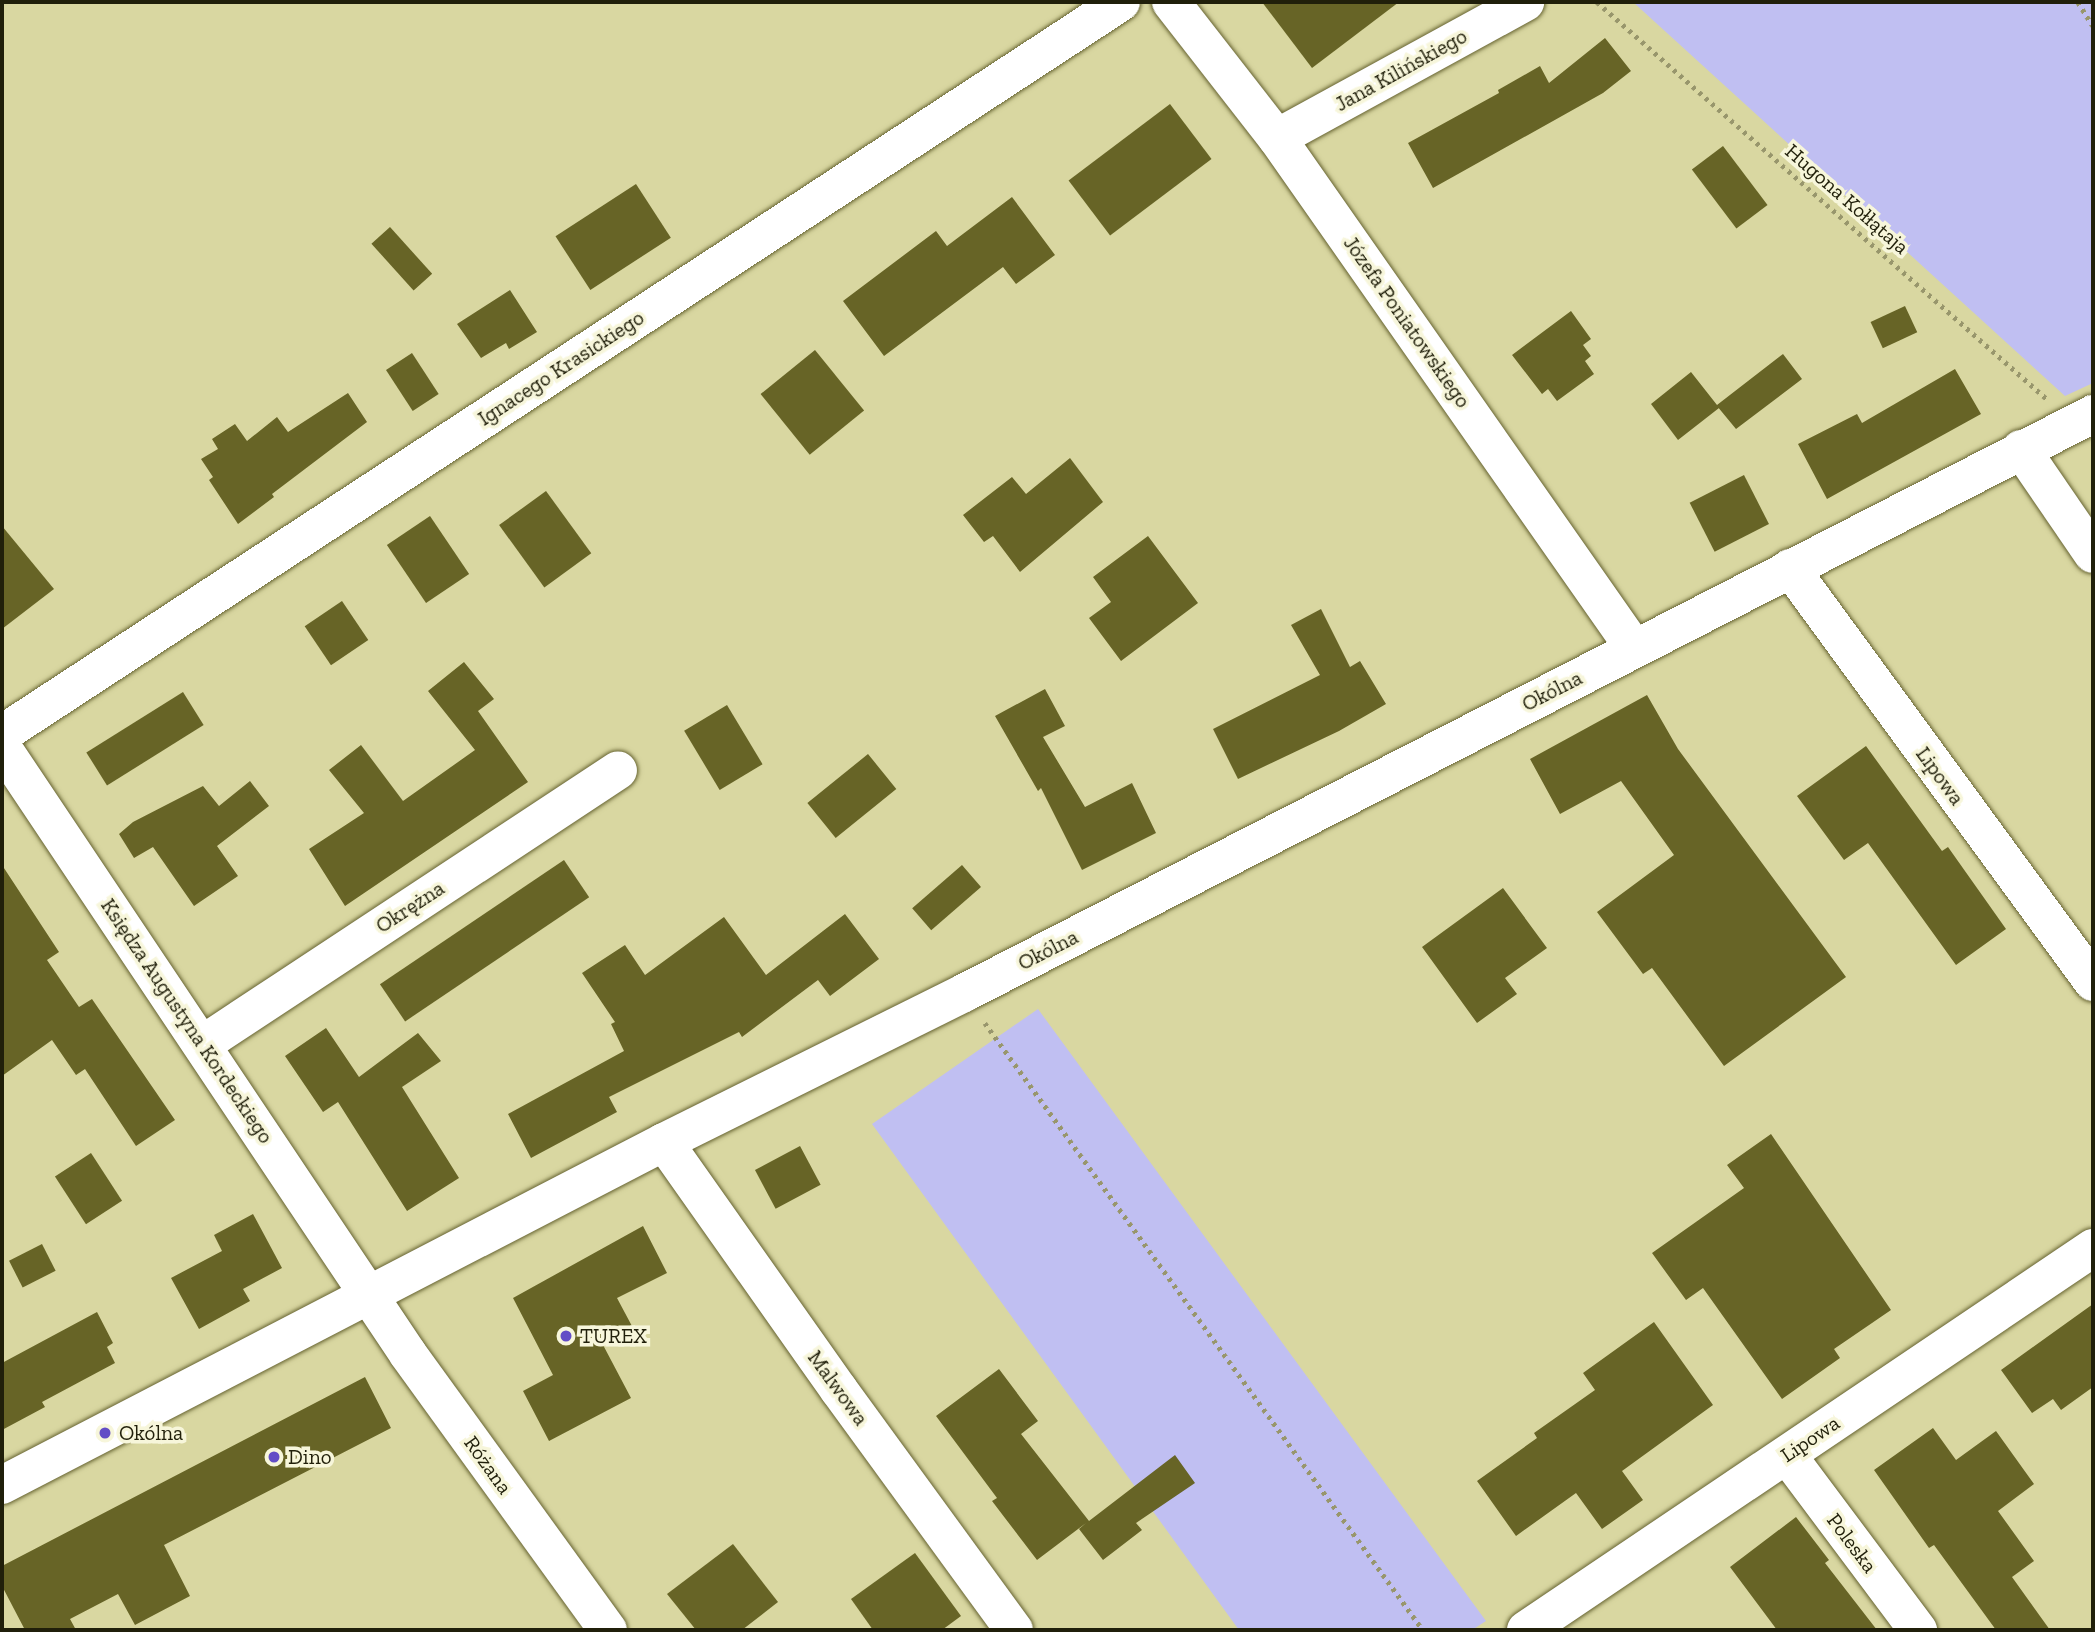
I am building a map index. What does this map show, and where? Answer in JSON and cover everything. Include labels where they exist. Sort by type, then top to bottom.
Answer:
[{"type":"street","name":"Ignacego Krasickiego","points":[[2,733],[1121,2]]},
{"type":"street","name":"Józefa Poniatowskiego","points":[[1171,2],[1277,138],[1634,648]]},
{"type":"street","name":"Jana Kilińskiego","points":[[1277,138],[1525,2]]},
{"type":"street","name":"Okólna","points":[[2,1486],[664,1142],[964,993],[2083,418]]},
{"type":"street","points":[[2021,449],[2093,554]]},
{"type":"street","name":"Lipowa","points":[[1790,568],[2093,982]]},
{"type":"street","name":"Księdza Augustyna Kordeckiego","points":[[2,747],[370,1297]]},
{"type":"street","name":"Okrężna","points":[[203,1044],[618,770]]},
{"type":"street","name":"Malwowa","points":[[664,1142],[839,1390],[1014,1630]]},
{"type":"street","name":"Lipowa","points":[[1526,1630],[2093,1248]]},
{"type":"street","name":"Różana","points":[[370,1297],[608,1630]]},
{"type":"street","name":"Poleska","points":[[1787,1455],[1918,1630]]},
{"type":"path","name":"Hugona Kołłątaja","points":[[1597,2],[1931,293],[2083,418]]},
{"type":"path","points":[[2078,2],[2093,26]]},
{"type":"path","points":[[996,1039],[1423,1630]]},
{"type":"shaded area","points":[[1633,2],[2093,2],[2093,383],[2065,396]]},
{"type":"shaded area","points":[[1038,1009],[1486,1621],[1472,1630],[1239,1630],[872,1124]]},
{"type":"building","points":[[1262,2],[1399,2],[1312,68]]},
{"type":"building","points":[[1605,38],[1631,71],[1603,93],[1433,188],[1408,143],[1499,93],[1498,90],[1540,66],[1549,83]]},
{"type":"building","points":[[1170,104],[1212,159],[1110,236],[1069,180]]},
{"type":"building","points":[[1723,146],[1768,205],[1736,229],[1692,169]]},
{"type":"building","points":[[636,184],[671,238],[590,290],[555,236]]},
{"type":"building","points":[[1012,197],[1055,255],[1016,284],[1003,267],[884,356],[843,301],[936,231],[947,246]]},
{"type":"building","points":[[390,227],[432,274],[414,291],[371,244]]},
{"type":"building","points":[[510,290],[537,332],[509,349],[506,343],[481,358],[457,324]]},
{"type":"building","points":[[1905,306],[1917,332],[1883,348],[1871,322]]},
{"type":"building","points":[[1571,311],[1591,339],[1583,345],[1591,356],[1585,361],[1594,374],[1557,401],[1548,389],[1542,394],[1512,355]]},
{"type":"building","points":[[815,350],[864,411],[810,455],[761,394]]},
{"type":"building","points":[[412,353],[439,394],[413,411],[386,370]]},
{"type":"building","points":[[1783,354],[1802,379],[1736,429],[1719,408],[1678,440],[1651,404],[1691,372],[1717,405]]},
{"type":"building","points":[[1955,369],[1981,414],[1827,499],[1798,444],[1857,414],[1862,423]]},
{"type":"building","points":[[348,393],[367,422],[272,494],[274,497],[238,524],[209,480],[213,477],[201,459],[218,449],[212,439],[235,424],[247,441],[277,417],[288,432]]},
{"type":"building","points":[[1070,458],[1103,502],[1020,572],[993,536],[984,542],[963,515],[1012,477],[1026,494]]},
{"type":"building","points":[[1744,475],[1769,524],[1715,552],[1690,503]]},
{"type":"building","points":[[546,491],[591,553],[544,587],[499,525]]},
{"type":"building","points":[[430,516],[469,574],[426,603],[387,545]]},
{"type":"building","points":[[2,526],[54,589],[2,629]]},
{"type":"building","points":[[1148,536],[1198,603],[1121,661],[1089,618],[1111,602],[1093,577]]},
{"type":"building","points":[[342,601],[368,640],[331,665],[305,626]]},
{"type":"building","points":[[1321,609],[1350,667],[1360,661],[1386,704],[1339,731],[1238,779],[1213,729],[1320,675],[1291,625]]},
{"type":"building","points":[[464,662],[494,699],[478,711],[528,782],[345,906],[309,849],[364,813],[329,770],[361,745],[403,801],[475,750],[428,691]]},
{"type":"building","points":[[1045,689],[1065,726],[1043,737],[1085,807],[1132,783],[1156,833],[1082,870],[1041,788],[1038,791],[995,716]]},
{"type":"building","points":[[183,692],[204,725],[107,785],[86,752]]},
{"type":"building","points":[[1647,695],[1678,749],[1846,977],[1724,1066],[1652,968],[1643,974],[1597,912],[1674,855],[1621,781],[1560,814],[1530,759]]},
{"type":"building","points":[[727,705],[763,764],[720,790],[684,731]]},
{"type":"building","points":[[1866,746],[1942,851],[1948,847],[2006,929],[1956,965],[1868,843],[1844,860],[1797,796]]},
{"type":"building","points":[[868,754],[896,789],[836,838],[807,803]]},
{"type":"building","points":[[250,781],[269,806],[217,846],[238,876],[194,906],[153,847],[134,858],[119,834],[133,822],[203,786],[219,806]]},
{"type":"building","points":[[564,860],[589,897],[405,1021],[380,984]]},
{"type":"building","points":[[2,865],[59,952],[47,960],[79,1007],[92,999],[175,1120],[136,1146],[85,1069],[76,1075],[52,1040],[2,1076]]},
{"type":"building","points":[[962,865],[981,887],[931,930],[912,908]]},
{"type":"building","points":[[1503,888],[1547,948],[1505,978],[1517,994],[1477,1023],[1422,947]]},
{"type":"building","points":[[845,914],[879,959],[830,996],[818,980],[742,1037],[739,1032],[609,1097],[617,1112],[531,1158],[508,1114],[624,1051],[611,1024],[615,1022],[582,973],[625,945],[645,975],[724,917],[766,975]]},
{"type":"building","points":[[326,1028],[359,1077],[418,1033],[441,1061],[402,1087],[459,1178],[407,1211],[338,1102],[323,1112],[285,1056]]},
{"type":"building","points":[[1771,1134],[1891,1310],[1834,1349],[1840,1358],[1782,1399],[1703,1288],[1686,1300],[1652,1253],[1744,1188],[1727,1165]]},
{"type":"building","points":[[800,1146],[821,1185],[776,1209],[755,1170]]},
{"type":"building","points":[[91,1153],[122,1201],[86,1224],[55,1176]]},
{"type":"building","points":[[253,1214],[282,1268],[243,1289],[250,1301],[199,1329],[171,1278],[222,1251],[214,1235]]},
{"type":"building","name":"TUREX","points":[[643,1226],[667,1273],[617,1298],[633,1328],[602,1343],[631,1398],[549,1441],[523,1391],[553,1375],[513,1298]]},
{"type":"building","points":[[42,1244],[56,1271],[23,1288],[9,1261]]},
{"type":"building","points":[[2093,1304],[2093,1387],[2061,1410],[2053,1399],[2032,1413],[2001,1370]]},
{"type":"building","points":[[97,1312],[113,1343],[107,1347],[115,1363],[42,1402],[45,1407],[2,1430],[2,1363]]},
{"type":"building","points":[[1654,1322],[1713,1405],[1622,1471],[1643,1500],[1602,1529],[1576,1493],[1516,1536],[1477,1481],[1537,1438],[1534,1433],[1595,1390],[1583,1373]]},
{"type":"building","points":[[999,1369],[1038,1421],[1021,1434],[1089,1521],[1175,1455],[1195,1483],[1136,1523],[1142,1530],[1103,1560],[1079,1529],[1086,1523],[1037,1560],[992,1501],[997,1498],[936,1416]]},
{"type":"building","points":[[365,1377],[391,1428],[164,1545],[190,1596],[135,1625],[118,1594],[70,1619],[76,1630],[25,1630],[2,1586],[2,1566]]},
{"type":"building","points":[[1933,1428],[1956,1460],[1996,1431],[2034,1484],[1998,1511],[2034,1561],[2012,1577],[2050,1630],[1996,1630],[1934,1545],[1929,1548],[1874,1470]]},
{"type":"building","points":[[1796,1517],[1829,1560],[1825,1563],[1877,1630],[1777,1630],[1730,1567]]},
{"type":"building","points":[[733,1544],[778,1602],[742,1630],[696,1630],[667,1594]]},
{"type":"building","points":[[915,1553],[961,1616],[942,1630],[873,1630],[851,1599]]},
{"type":"place","name":"TUREX","points":[[566,1336]]},
{"type":"place","name":"Okólna","points":[[105,1433]]},
{"type":"place","name":"Dino","points":[[274,1457]]}]
